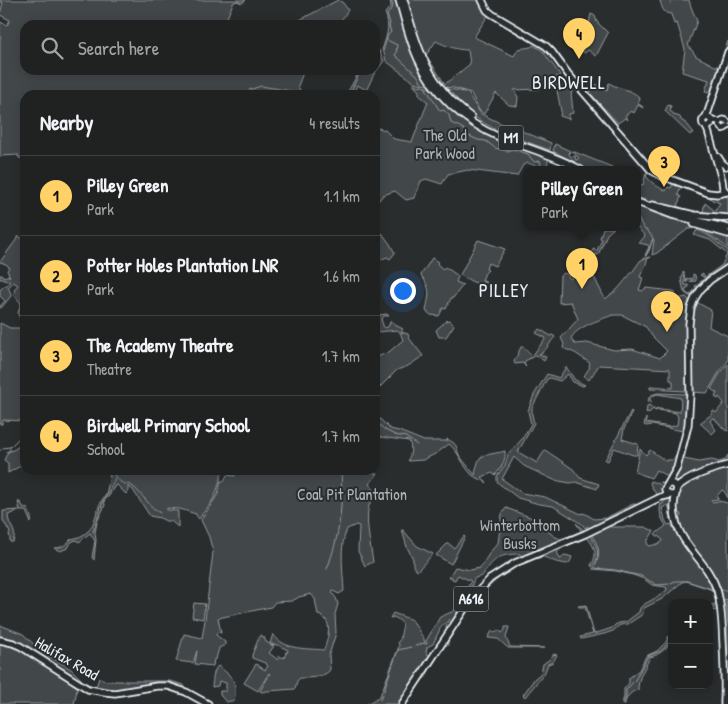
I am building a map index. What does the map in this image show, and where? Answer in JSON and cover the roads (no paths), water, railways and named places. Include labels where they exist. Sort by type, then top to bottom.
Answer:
[{"type":"highway","name":"M1","points":[[399,0],[415,52],[424,72],[462,115],[483,129],[498,136],[572,166]]},
{"type":"highway","name":"M1","points":[[404,0],[419,51],[435,84]]},
{"type":"highway","points":[[482,0],[487,10],[492,14],[550,50],[568,74],[651,170],[699,190],[717,194],[726,193]]},
{"type":"highway","points":[[727,166],[718,157],[710,131],[712,122],[708,112],[728,52]]},
{"type":"highway","points":[[726,193],[708,131],[712,122],[709,115],[728,58]]},
{"type":"highway","name":"M1","points":[[442,92],[465,112],[498,133],[561,157],[578,166]]},
{"type":"highway","points":[[720,174],[722,168],[727,166]]},
{"type":"highway","points":[[717,194],[720,191],[726,193]]},
{"type":"highway","points":[[641,201],[682,215],[728,226]]},
{"type":"highway","points":[[641,202],[668,216],[728,234]]},
{"type":"highway","points":[[652,205],[694,215],[728,218]]},
{"type":"highway","points":[[660,211],[684,219],[728,226]]},
{"type":"highway","points":[[724,704],[722,627],[718,595],[710,574],[681,535],[676,521],[673,489],[688,426],[690,385],[687,322],[690,300],[688,297],[692,297],[728,266]]},
{"type":"highway","points":[[689,309],[699,290]]},
{"type":"highway","points":[[688,337],[689,315],[693,300]]},
{"type":"highway","points":[[690,385],[684,393],[690,400]]},
{"type":"highway","name":"A616","points":[[402,704],[471,599],[495,576],[519,561],[588,532],[661,497],[708,471],[728,465]]},
{"type":"highway","name":"Halifax Road","points":[[0,640],[20,646],[88,689],[115,693],[168,686],[186,692],[208,704]]},
{"type":"main road","points":[[712,122],[725,120],[728,122]]},
{"type":"main road","points":[[712,122],[727,129]]},
{"type":"waterway","points":[[383,51],[388,35],[391,32],[387,15],[393,6],[391,0]]},
{"type":"waterway","points":[[387,40],[397,45],[398,48],[395,55],[417,75],[423,84]]},
{"type":"waterway","points":[[351,90],[359,75]]},
{"type":"waterway","points":[[249,90],[261,86],[285,90]]},
{"type":"waterway","points":[[425,87],[440,111],[444,110],[449,115],[451,123],[463,129],[467,135],[486,141],[495,148],[508,151],[512,149],[528,154],[534,162],[540,161],[540,166]]},
{"type":"waterway","points":[[641,224],[653,238],[645,257]]},
{"type":"waterway","points":[[380,426],[395,435],[406,437],[417,445]]},
{"type":"waterway","points":[[3,448],[10,447],[20,438]]},
{"type":"waterway","points":[[6,452],[10,448]]},
{"type":"waterway","points":[[115,475],[123,483],[132,486],[160,513]]},
{"type":"waterway","points":[[327,569],[340,520],[341,475]]},
{"type":"waterway","points":[[93,532],[103,501],[115,478]]},
{"type":"waterway","points":[[595,568],[641,576],[657,585],[669,584],[675,581],[687,581],[712,589]]},
{"type":"waterway","points":[[721,590],[728,590]]},
{"type":"waterway","points":[[722,604],[728,599]]},
{"type":"waterway","points":[[728,601],[726,603],[728,622]]},
{"type":"waterway","points":[[713,608],[718,606]]},
{"type":"waterway","points":[[623,704],[626,690],[635,680],[648,656],[658,652],[668,642]]},
{"type":"waterway","points":[[415,646],[424,643]]},
{"type":"waterway","points":[[384,691],[398,650],[411,647]]},
{"type":"waterway","points":[[380,700],[383,694]]},
{"type":"place","name":"Birdwell Primary School","points":[[579,59]]},
{"type":"place","name":"The Academy Theatre","points":[[664,187]]},
{"type":"place","name":"Pilley Green","points":[[582,289]]},
{"type":"place","name":"Potter Holes Plantation LNR","points":[[667,332]]},
{"type":"district","name":"BIRDWELL","points":[[569,82]]},
{"type":"district","name":"PILLEY","points":[[504,290]]},
{"type":"park label","name":"The Old Park Wood","points":[[445,144]]},
{"type":"park label","name":"Coal Pit Plantation","points":[[352,494]]},
{"type":"park label","name":"Winterbottom Busks","points":[[520,534]]}]
